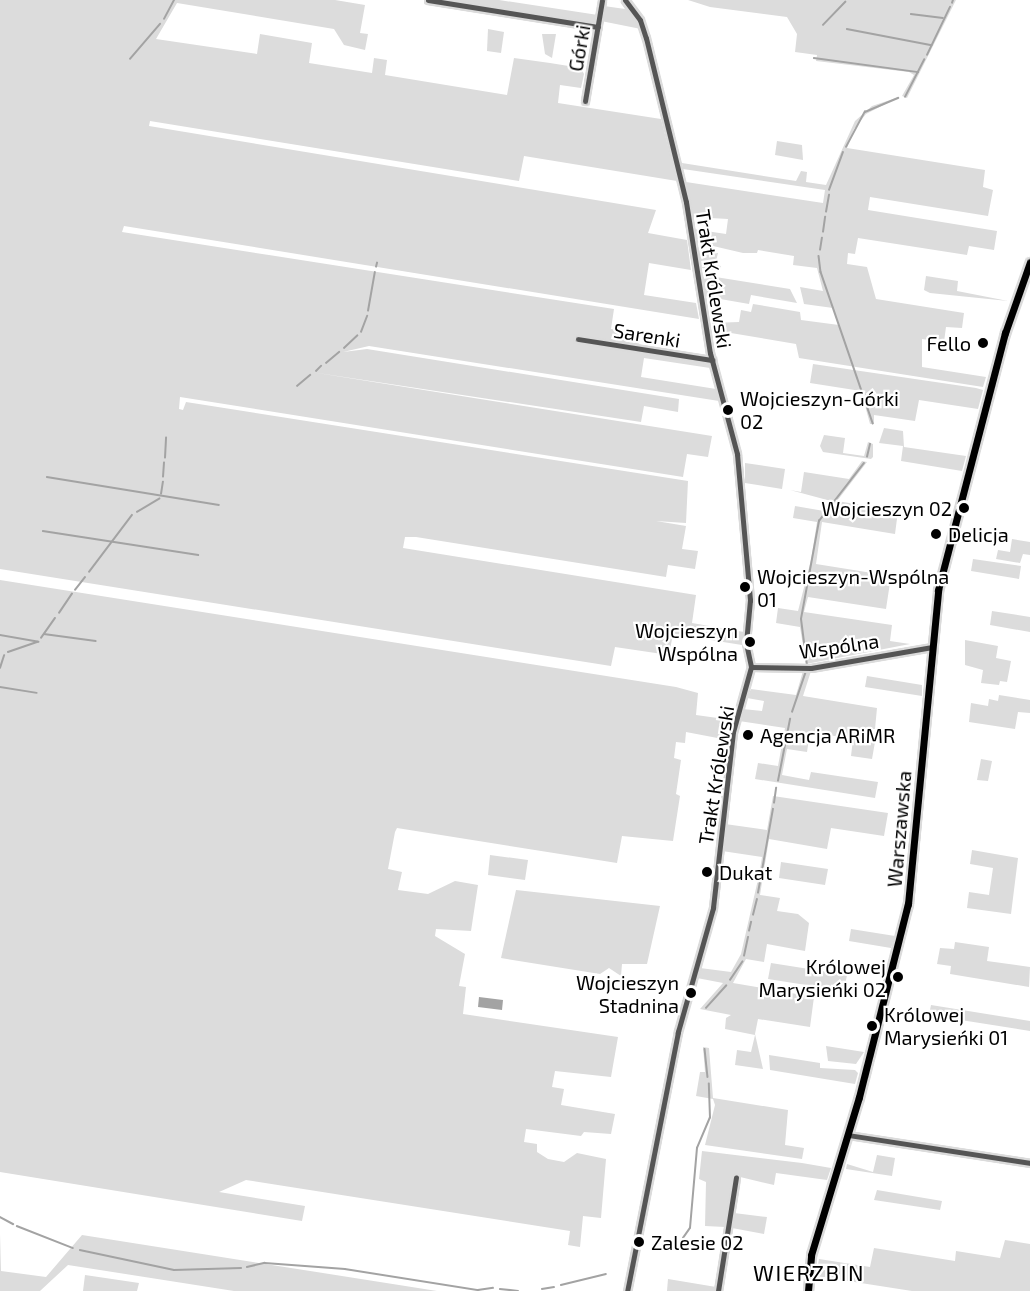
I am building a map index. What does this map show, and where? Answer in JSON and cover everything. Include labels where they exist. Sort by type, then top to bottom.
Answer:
[{"type":"main road","name":"Warszawska","points":[[808,1291],[812,1255],[849,1135],[908,904],[936,600],[1005,333],[1030,262]]},
{"type":"street","points":[[428,0],[598,27]]},
{"type":"street","name":"Górki","points":[[585,100],[602,0]]},
{"type":"street","name":"Trakt Królewski","points":[[625,0],[643,25],[686,202],[712,360],[739,463],[750,600],[746,643],[751,667],[733,732],[713,908],[678,1032],[627,1291]]},
{"type":"street","name":"Sarenki","points":[[578,339],[712,360]]},
{"type":"street","name":"Wspólna","points":[[751,667],[811,668],[932,647]]},
{"type":"street","points":[[849,1135],[1030,1163]]},
{"type":"street","points":[[718,1291],[736,1177]]},
{"type":"shaded area","points":[[0,0],[335,0],[365,5],[360,33],[368,34],[365,50],[344,45],[334,29],[177,3],[156,39],[257,54],[260,34],[312,43],[309,63],[372,73],[374,58],[387,60],[385,75],[507,95],[514,58],[550,63],[581,68],[584,74],[581,88],[560,85],[558,103],[661,119],[677,181],[524,156],[519,181],[150,121],[149,126],[656,210],[648,233],[687,240],[691,270],[649,263],[644,295],[696,303],[699,319],[124,226],[122,232],[614,309],[611,329],[640,333],[639,346],[708,357],[710,368],[644,358],[641,377],[716,389],[719,401],[369,346],[343,352],[367,349],[679,399],[678,412],[644,406],[641,422],[311,372],[712,436],[708,457],[687,454],[683,477],[180,397],[179,409],[183,410],[186,402],[688,481],[686,523],[656,521],[686,526],[682,549],[698,551],[695,569],[668,565],[666,577],[416,537],[405,537],[403,548],[696,595],[692,623],[744,632],[742,645],[673,634],[669,655],[615,647],[611,666],[0,569]]},
{"type":"shaded area","points":[[438,0],[499,0],[598,15],[593,24]]},
{"type":"shaded area","points":[[619,0],[635,17],[641,29],[601,21],[604,6],[625,9]]},
{"type":"shaded area","points":[[688,0],[956,0],[907,98],[902,96],[914,75],[909,72],[816,61],[817,55],[795,52],[797,34],[787,17],[710,7]]},
{"type":"shaded area","points":[[488,29],[504,32],[501,53],[487,51]]},
{"type":"shaded area","points":[[542,34],[556,34],[552,58],[545,54]]},
{"type":"shaded area","points":[[899,97],[866,114],[854,129],[847,148],[985,170],[983,187],[993,190],[988,216],[870,197],[868,210],[997,231],[994,250],[969,246],[967,255],[858,238],[855,254],[848,253],[847,264],[867,267],[876,299],[964,313],[962,328],[946,327],[944,342],[922,339],[922,367],[986,377],[983,387],[799,358],[796,344],[713,330],[712,323],[739,322],[741,310],[751,312],[753,304],[800,312],[801,320],[839,325],[833,308],[804,304],[800,287],[823,291],[817,268],[793,265],[794,256],[758,250],[757,253],[743,253],[696,242],[693,229],[726,234],[728,219],[693,217],[686,182],[823,203],[825,190],[683,169],[682,163],[796,181],[801,171],[807,172],[806,182],[826,185],[855,121],[872,106]]},
{"type":"shaded area","points":[[777,141],[802,145],[803,160],[775,155]]},
{"type":"shaded area","points":[[696,250],[718,253],[715,265],[721,266],[720,271],[702,268]]},
{"type":"shaded area","points":[[703,275],[790,289],[797,303],[751,295],[749,304],[703,296]]},
{"type":"shaded area","points":[[926,276],[958,281],[957,291],[1008,301],[930,293],[924,290]]},
{"type":"shaded area","points":[[813,364],[983,390],[978,409],[919,400],[915,421],[874,415],[874,424],[870,424],[861,391],[810,383]]},
{"type":"shaded area","points":[[884,428],[903,431],[904,447],[966,456],[962,471],[901,461],[903,446],[879,443]]},
{"type":"shaded area","points":[[824,435],[845,438],[843,453],[864,456],[868,442],[873,444],[873,457],[871,459],[823,452],[820,446]]},
{"type":"shaded area","points":[[862,461],[867,462],[837,501],[898,511],[895,534],[822,522],[816,564],[891,576],[886,609],[808,597],[804,612],[892,625],[890,641],[910,644],[806,664],[800,627],[776,623],[778,608],[798,611],[811,560],[817,522],[793,518],[795,506],[824,511],[831,501],[790,490],[801,492],[804,472],[849,479]]},
{"type":"shaded area","points":[[745,463],[785,469],[782,489],[745,483]]},
{"type":"shaded area","points":[[1012,539],[1030,542],[1030,555],[1023,554],[1020,563],[996,559],[998,550],[1010,552]]},
{"type":"shaded area","points":[[973,559],[1021,566],[1019,579],[971,571]]},
{"type":"shaded area","points":[[0,580],[676,687],[698,693],[696,715],[732,720],[728,740],[686,732],[685,743],[676,742],[674,758],[681,760],[676,794],[680,796],[673,841],[622,836],[617,863],[397,828],[395,832],[388,869],[402,872],[398,890],[428,894],[455,881],[478,885],[471,931],[436,929],[435,936],[465,954],[459,986],[466,987],[463,1014],[618,1037],[611,1077],[555,1071],[552,1087],[564,1089],[561,1105],[615,1114],[611,1134],[584,1132],[581,1136],[526,1129],[524,1142],[537,1144],[537,1152],[548,1159],[564,1162],[577,1153],[606,1159],[601,1218],[583,1216],[580,1247],[568,1245],[570,1231],[246,1180],[219,1192],[305,1206],[302,1221],[0,1172]]},
{"type":"shaded area","points":[[992,611],[1030,617],[1030,632],[990,625]]},
{"type":"shaded area","points":[[965,640],[998,646],[996,658],[1011,661],[1007,682],[1000,681],[999,685],[981,683],[983,670],[965,665]]},
{"type":"shaded area","points":[[803,671],[811,671],[803,696],[877,708],[875,729],[870,729],[868,741],[875,742],[872,759],[851,756],[853,739],[810,732],[807,752],[787,749],[782,775],[809,780],[811,772],[878,782],[875,798],[755,779],[758,763],[778,766],[785,728],[739,721],[743,709],[762,711],[764,701],[747,698],[751,689],[796,695]]},
{"type":"shaded area","points":[[867,676],[922,685],[922,696],[865,687]]},
{"type":"shaded area","points":[[999,695],[1030,700],[1030,713],[1018,712],[1015,729],[969,722],[971,703],[988,706],[989,699],[998,701]]},
{"type":"shaded area","points":[[981,759],[992,761],[988,781],[977,780]]},
{"type":"shaded area","points":[[773,796],[888,813],[884,836],[831,828],[827,849],[769,839],[760,895],[780,898],[777,911],[798,914],[809,923],[805,951],[767,944],[764,962],[746,959],[733,983],[814,997],[810,1027],[758,1019],[755,1034],[763,1069],[735,1065],[737,1050],[751,1052],[755,1035],[725,1029],[726,1018],[731,1015],[700,1009],[723,983],[697,978],[700,968],[731,972],[741,954],[759,875],[762,857],[722,851],[725,824],[767,830]]},
{"type":"shaded area","points":[[972,850],[1018,858],[1011,914],[967,908],[969,892],[989,895],[993,868],[970,864]]},
{"type":"shaded area","points":[[490,855],[528,860],[525,880],[488,875]]},
{"type":"shaded area","points":[[781,862],[828,869],[825,885],[779,878]]},
{"type":"shaded area","points":[[516,890],[660,906],[647,964],[622,964],[621,976],[609,968],[600,974],[501,958]]},
{"type":"shaded area","points":[[851,929],[895,936],[891,948],[849,941]]},
{"type":"shaded area","points":[[955,942],[989,947],[987,961],[1030,967],[1029,987],[950,974],[951,966],[937,964],[940,948],[954,949]]},
{"type":"shaded area","points":[[771,963],[847,975],[844,991],[768,979]]},
{"type":"shaded area","points":[[479,997],[503,1000],[502,1010],[478,1007]]},
{"type":"shaded area","points":[[931,1005],[1030,1021],[1030,1031],[929,1015]]},
{"type":"shaded area","points":[[826,1046],[864,1052],[856,1064],[828,1061]]},
{"type":"shaded area","points":[[703,1047],[709,1048],[713,1098],[788,1110],[785,1145],[804,1148],[802,1159],[705,1145],[715,1105],[713,1099],[696,1096],[700,1072],[705,1072]]},
{"type":"shaded area","points":[[769,1055],[820,1063],[820,1068],[855,1070],[858,1073],[855,1084],[770,1070]]},
{"type":"shaded area","points":[[702,1151],[831,1168],[827,1180],[776,1173],[774,1185],[736,1176],[725,1227],[705,1226],[706,1182],[699,1179]]},
{"type":"shaded area","points":[[877,1155],[895,1158],[892,1176],[846,1169],[847,1164],[873,1172]]},
{"type":"shaded area","points":[[877,1190],[942,1201],[940,1210],[874,1200]]},
{"type":"shaded area","points":[[734,1213],[767,1217],[764,1234],[732,1228]]},
{"type":"shaded area","points":[[0,1234],[1,1271],[46,1277],[82,1235],[437,1291],[234,1291],[68,1265],[40,1291],[0,1291]]},
{"type":"shaded area","points":[[1005,1240],[1030,1244],[1030,1291],[912,1291],[816,1276],[819,1259],[870,1267],[874,1248],[955,1261],[956,1251],[1000,1258]]},
{"type":"shaded area","points":[[85,1275],[139,1283],[137,1291],[83,1291]]},
{"type":"shaded area","points":[[668,1279],[716,1287],[715,1291],[667,1291]]},
{"type":"waterway","points":[[164,19],[174,0]]},
{"type":"waterway","points":[[823,25],[845,2]]},
{"type":"waterway","points":[[927,55],[950,7]]},
{"type":"waterway","points":[[911,14],[943,18]]},
{"type":"waterway","points":[[130,59],[160,24]]},
{"type":"waterway","points":[[847,29],[931,45]]},
{"type":"waterway","points":[[814,58],[918,72]]},
{"type":"waterway","points":[[905,97],[924,60]]},
{"type":"waterway","points":[[846,147],[865,112],[898,98]]},
{"type":"waterway","points":[[829,190],[843,152]]},
{"type":"waterway","points":[[826,212],[829,195]]},
{"type":"waterway","points":[[823,232],[825,217]]},
{"type":"waterway","points":[[820,250],[822,238]]},
{"type":"waterway","points":[[819,256],[821,272],[873,423]]},
{"type":"waterway","points":[[376,267],[377,263]]},
{"type":"waterway","points":[[368,311],[375,273]]},
{"type":"waterway","points":[[361,332],[367,316]]},
{"type":"waterway","points":[[344,348],[357,336]]},
{"type":"waterway","points":[[326,363],[339,352]]},
{"type":"waterway","points":[[316,371],[321,366]]},
{"type":"waterway","points":[[297,386],[310,375]]},
{"type":"waterway","points":[[165,458],[166,438]]},
{"type":"waterway","points":[[867,457],[870,444]]},
{"type":"waterway","points":[[163,477],[164,463]]},
{"type":"waterway","points":[[807,666],[801,619],[819,521],[864,463]]},
{"type":"waterway","points":[[47,477],[219,505]]},
{"type":"waterway","points":[[161,494],[163,482]]},
{"type":"waterway","points":[[137,512],[159,499]]},
{"type":"waterway","points":[[89,572],[132,515]]},
{"type":"waterway","points":[[43,531],[198,555]]},
{"type":"waterway","points":[[75,590],[85,577]]},
{"type":"waterway","points":[[59,613],[72,594]]},
{"type":"waterway","points":[[41,638],[55,618]]},
{"type":"waterway","points":[[44,634],[96,641]]},
{"type":"waterway","points":[[0,635],[38,642]]},
{"type":"waterway","points":[[8,652],[37,642]]},
{"type":"waterway","points":[[0,668],[4,656]]},
{"type":"waterway","points":[[792,712],[806,671]]},
{"type":"waterway","points":[[0,687],[37,693]]},
{"type":"waterway","points":[[778,781],[790,719]]},
{"type":"waterway","points":[[774,803],[776,788]]},
{"type":"waterway","points":[[758,893],[773,809]]},
{"type":"waterway","points":[[753,915],[757,899]]},
{"type":"waterway","points":[[749,931],[751,922]]},
{"type":"waterway","points":[[744,956],[748,937]]},
{"type":"waterway","points":[[730,980],[742,962]]},
{"type":"waterway","points":[[706,1008],[726,986]]},
{"type":"waterway","points":[[705,1049],[708,1077]]},
{"type":"waterway","points":[[683,1238],[690,1228],[697,1148],[710,1118],[709,1084]]},
{"type":"waterway","points":[[0,1217],[13,1224]]},
{"type":"waterway","points":[[17,1226],[73,1248]]},
{"type":"waterway","points":[[80,1250],[174,1270],[241,1268]]},
{"type":"waterway","points":[[247,1267],[265,1263],[345,1269],[478,1290],[493,1288]]},
{"type":"waterway","points":[[561,1285],[606,1274]]},
{"type":"waterway","points":[[542,1289],[554,1287]]},
{"type":"waterway","points":[[500,1289],[518,1291]]},
{"type":"place","name":"Fello","points":[[983,343]]},
{"type":"place","name":"Wojcieszyn-Górki 02","points":[[728,410]]},
{"type":"place","name":"Wojcieszyn 02","points":[[964,508]]},
{"type":"place","name":"Delicja","points":[[936,534]]},
{"type":"place","name":"Wojcieszyn-Wspólna 01","points":[[745,587]]},
{"type":"place","name":"Wojcieszyn Wspólna","points":[[750,642]]},
{"type":"place","name":"Agencja ARiMR","points":[[748,735]]},
{"type":"place","name":"Dukat","points":[[707,872]]},
{"type":"place","name":"Królowej Marysieńki 02","points":[[898,977]]},
{"type":"place","name":"Wojcieszyn Stadnina","points":[[691,993]]},
{"type":"place","name":"Królowej Marysieńki 01","points":[[872,1026]]},
{"type":"place","name":"Zalesie 02","points":[[639,1242]]},
{"type":"district","name":"WIERZBIN","points":[[809,1273]]}]
